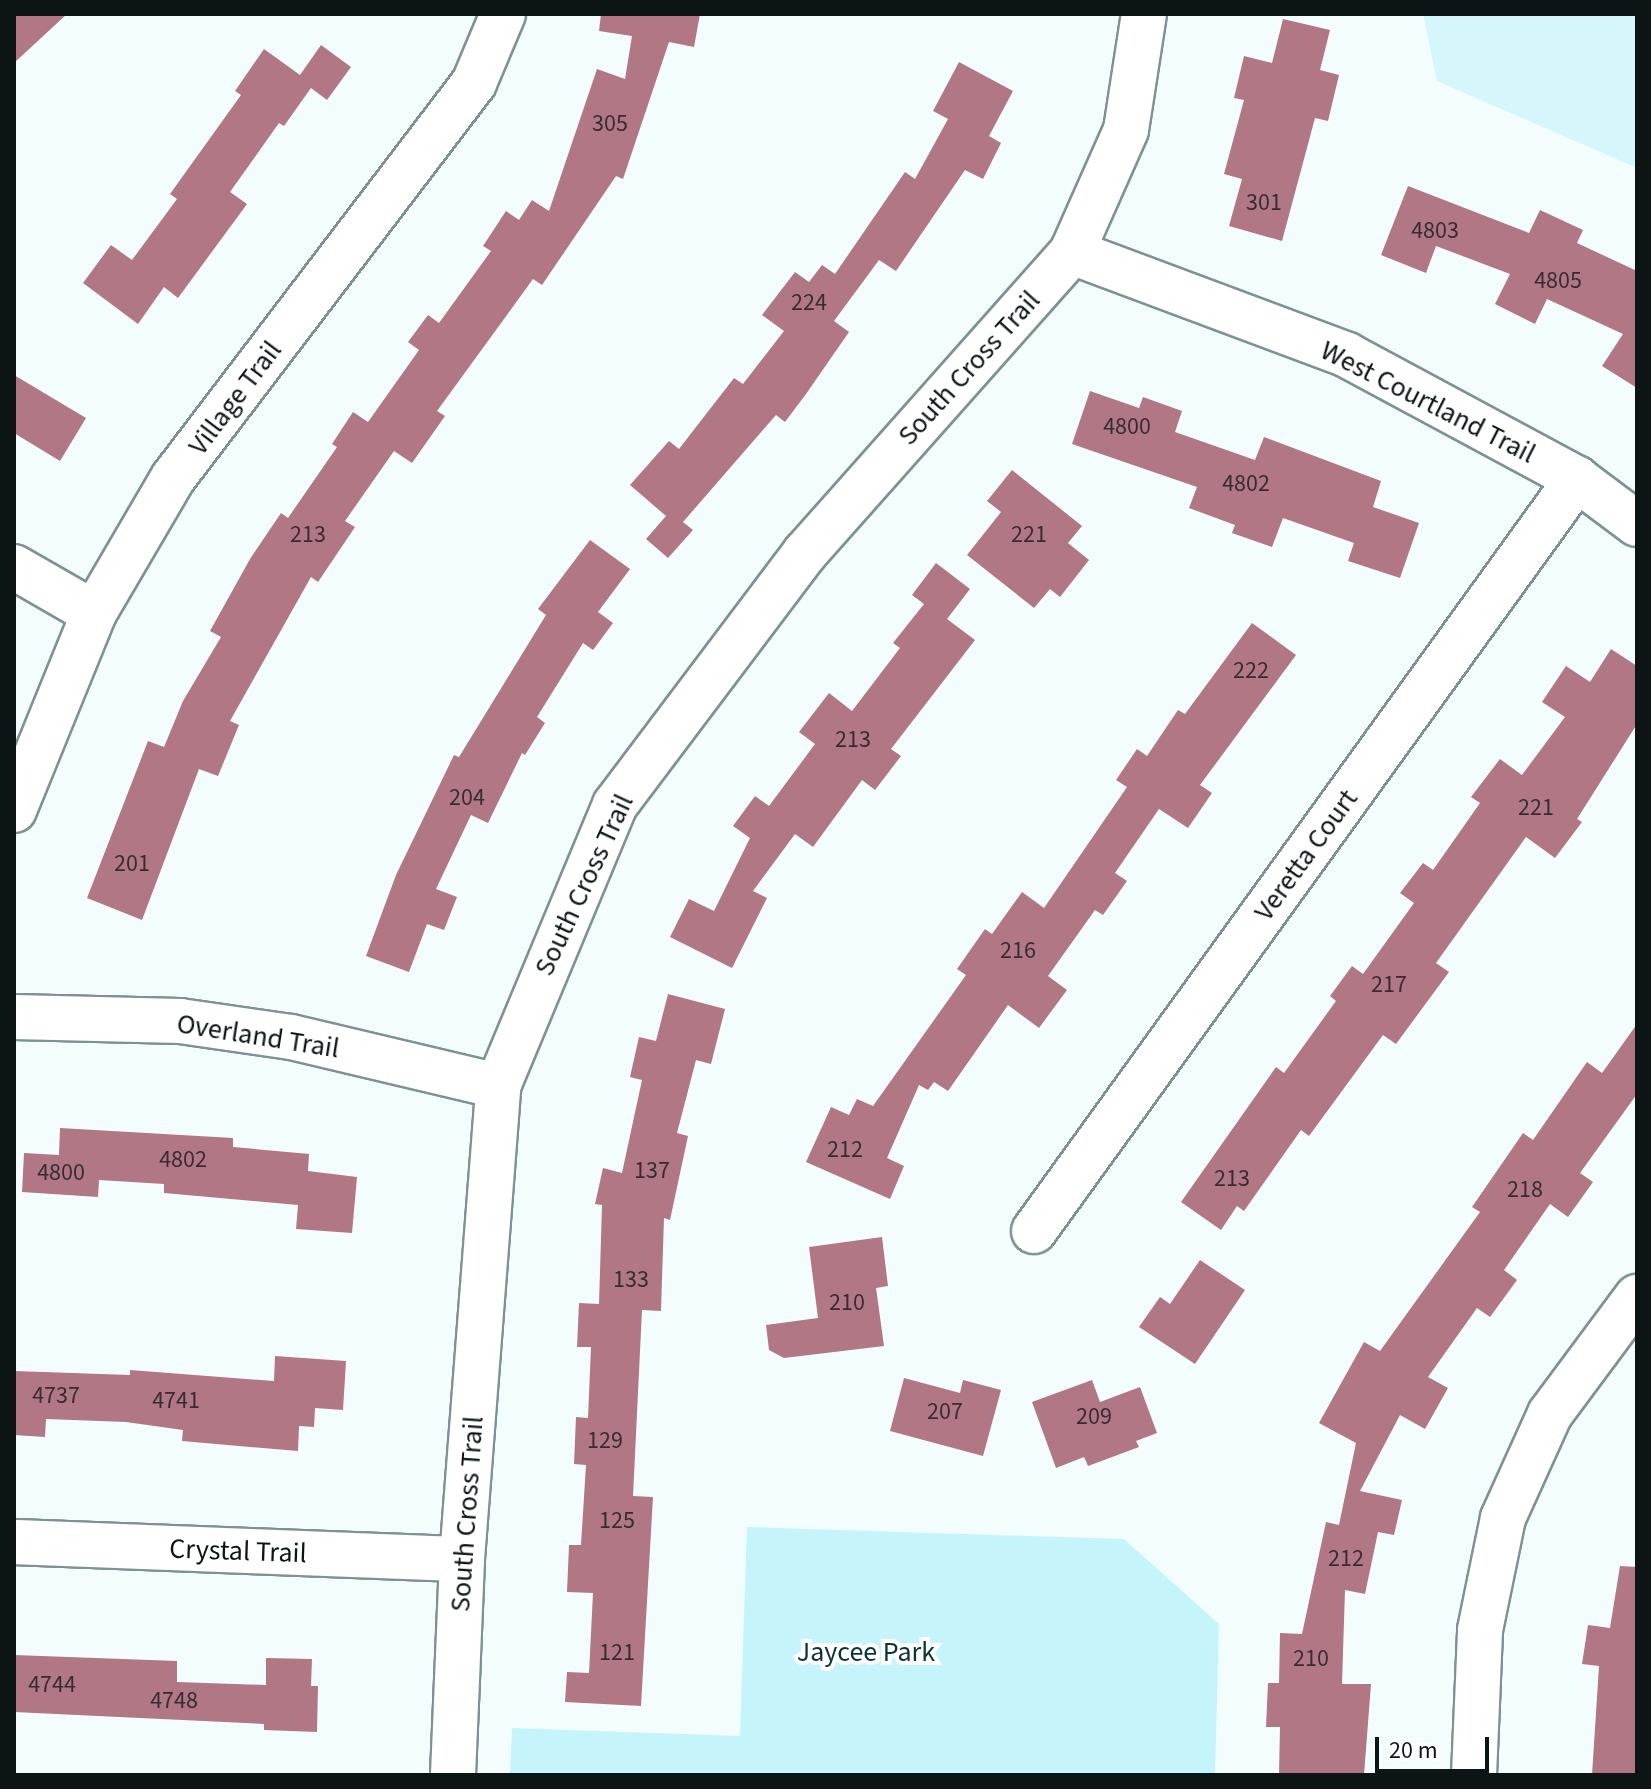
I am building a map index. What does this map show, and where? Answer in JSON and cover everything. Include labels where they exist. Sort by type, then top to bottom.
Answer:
[{"type":"street","name":"Village Trail","points":[[14,810],[94,613],[173,478],[474,83],[503,14]]},
{"type":"street","name":"South Cross Trail","points":[[453,1775],[462,1559],[498,1086],[615,805],[805,553],[1072,252],[1126,130],[1144,14]]},
{"type":"street","name":"West Courtland Trail","points":[[1072,252],[1347,355],[1577,479],[1637,524]]},
{"type":"street","name":"Veretta Court","points":[[1034,1231],[1577,479]]},
{"type":"street","points":[[14,567],[94,613]]},
{"type":"street","name":"Overland Trail","points":[[14,1017],[180,1021],[278,1035],[498,1086]]},
{"type":"street","points":[[1474,1775],[1480,1630],[1503,1518],[1550,1414],[1637,1297]]},
{"type":"street","name":"Crystal Trail","points":[[14,1542],[462,1559]]},
{"type":"shaded area","points":[[1423,14],[1637,14],[1637,168],[1437,81]]},
{"type":"green space","name":"Jaycee Park","points":[[747,1527],[1124,1539],[1219,1624],[1215,1775],[510,1775],[512,1728],[740,1736]]},
{"type":"building","points":[[14,14],[67,14],[14,63]]},
{"type":"building","points":[[601,14],[700,14],[694,47],[669,42],[623,179],[616,176],[542,285],[533,279],[437,411],[445,416],[412,463],[394,451],[345,521],[355,527],[318,582],[311,577],[230,721],[239,725],[218,776],[199,769],[142,920],[87,898],[148,741],[164,747],[183,701],[221,637],[210,631],[250,559],[281,513],[288,518],[337,447],[332,444],[353,412],[368,422],[419,350],[408,342],[428,315],[439,323],[491,251],[483,246],[506,211],[519,220],[532,200],[549,211],[597,69],[625,79],[632,36],[599,31]]},
{"type":"building","points":[[1283,19],[1330,30],[1320,70],[1339,75],[1328,121],[1315,118],[1282,241],[1229,226],[1242,179],[1224,174],[1244,100],[1234,98],[1244,56],[1272,63]]},
{"type":"building","points":[[321,45],[351,67],[327,100],[311,88],[284,126],[279,123],[230,192],[247,204],[178,298],[164,287],[138,324],[83,283],[111,245],[132,260],[177,199],[170,194],[241,95],[235,91],[264,49],[300,75]]},
{"type":"building","points":[[959,62],[1013,91],[989,136],[1001,143],[983,179],[965,170],[896,271],[879,260],[834,321],[849,332],[806,394],[785,422],[776,415],[683,522],[693,530],[668,558],[646,539],[666,516],[630,485],[669,441],[679,449],[734,378],[743,384],[784,331],[762,315],[795,272],[809,282],[822,265],[835,274],[905,172],[915,179],[948,119],[933,111]]},
{"type":"building","points":[[1408,186],[1529,233],[1540,210],[1583,230],[1577,243],[1637,271],[1637,388],[1602,366],[1623,334],[1547,299],[1535,324],[1495,304],[1510,274],[1436,246],[1426,273],[1381,255]]},
{"type":"building","points":[[14,375],[86,418],[60,461],[14,433]]},
{"type":"building","points":[[1090,391],[1139,408],[1143,397],[1182,411],[1175,432],[1255,460],[1264,437],[1381,481],[1373,507],[1419,523],[1400,578],[1348,561],[1354,543],[1283,518],[1272,547],[1232,533],[1235,525],[1189,508],[1197,487],[1072,444]]},
{"type":"building","points":[[1012,470],[1082,526],[1068,543],[1089,560],[1060,597],[1050,589],[1034,608],[967,555],[1001,512],[987,501]]},
{"type":"building","points":[[590,540],[630,569],[598,612],[613,623],[593,650],[583,643],[537,717],[545,723],[525,755],[522,753],[488,823],[471,815],[436,889],[457,897],[444,930],[427,924],[409,972],[366,956],[396,875],[454,755],[459,757],[546,615],[538,609]]},
{"type":"building","points":[[936,563],[970,589],[947,619],[975,640],[891,749],[901,756],[875,790],[862,780],[813,847],[795,834],[753,891],[767,898],[732,968],[670,937],[689,899],[714,911],[750,838],[733,826],[755,796],[769,806],[815,744],[799,732],[829,693],[852,711],[900,648],[893,643],[924,604],[912,595]]},
{"type":"building","points":[[1252,623],[1296,655],[1200,785],[1212,793],[1188,828],[1159,809],[1115,873],[1127,881],[1103,915],[1095,910],[1048,976],[1067,990],[1039,1028],[1008,1005],[948,1091],[934,1082],[928,1090],[919,1085],[887,1158],[904,1166],[890,1199],[806,1162],[831,1107],[849,1115],[857,1099],[873,1106],[966,975],[957,969],[985,929],[992,934],[1022,892],[1044,908],[1127,787],[1116,780],[1137,749],[1147,756],[1178,710],[1185,714]]},
{"type":"building","points":[[1611,649],[1637,666],[1637,724],[1577,819],[1582,822],[1555,858],[1526,837],[1436,963],[1449,972],[1396,1044],[1383,1035],[1309,1136],[1301,1130],[1244,1211],[1237,1206],[1221,1230],[1181,1202],[1276,1067],[1284,1073],[1336,1001],[1330,996],[1352,966],[1363,974],[1414,903],[1400,893],[1423,863],[1433,870],[1480,803],[1471,797],[1500,759],[1522,775],[1565,717],[1542,702],[1566,666],[1590,682]]},
{"type":"building","points":[[668,994],[725,1009],[711,1064],[696,1060],[677,1133],[688,1136],[670,1220],[664,1218],[661,1311],[642,1310],[633,1496],[653,1497],[641,1706],[565,1702],[567,1672],[589,1673],[593,1593],[567,1592],[569,1545],[581,1545],[586,1465],[574,1464],[576,1417],[588,1418],[591,1347],[577,1347],[579,1303],[599,1304],[602,1205],[595,1204],[603,1168],[622,1173],[642,1080],[630,1077],[639,1037],[656,1041]]},
{"type":"building","points":[[1637,1024],[1637,1094],[1580,1173],[1593,1182],[1568,1217],[1550,1204],[1504,1270],[1517,1280],[1490,1317],[1477,1308],[1428,1377],[1448,1388],[1425,1429],[1400,1415],[1360,1491],[1402,1500],[1394,1535],[1378,1532],[1365,1594],[1345,1590],[1342,1684],[1371,1684],[1364,1775],[1279,1775],[1280,1727],[1266,1727],[1268,1683],[1279,1683],[1280,1633],[1302,1634],[1326,1522],[1339,1525],[1356,1443],[1319,1423],[1364,1342],[1380,1351],[1480,1212],[1472,1207],[1523,1133],[1533,1140],[1587,1062],[1602,1073]]},
{"type":"building","points":[[60,1128],[233,1138],[233,1147],[309,1154],[308,1171],[357,1177],[352,1233],[296,1229],[298,1205],[164,1193],[164,1184],[99,1180],[98,1197],[22,1192],[24,1153],[59,1155]]},
{"type":"building","points":[[882,1237],[888,1286],[876,1288],[884,1346],[784,1358],[769,1350],[766,1325],[818,1318],[809,1247]]},
{"type":"building","points":[[1200,1260],[1245,1290],[1195,1364],[1139,1327],[1160,1297],[1170,1304]]},
{"type":"building","points":[[275,1356],[346,1361],[343,1410],[315,1408],[314,1427],[299,1426],[298,1451],[182,1441],[183,1430],[126,1422],[46,1419],[45,1437],[14,1435],[14,1371],[130,1375],[130,1370],[274,1381]]},
{"type":"building","points":[[904,1378],[960,1393],[963,1380],[1001,1390],[983,1456],[890,1431]]},
{"type":"building","points":[[1092,1380],[1100,1402],[1140,1387],[1157,1433],[1136,1441],[1139,1447],[1088,1466],[1084,1457],[1056,1468],[1032,1402]]},
{"type":"building","points":[[1620,1566],[1637,1567],[1637,1775],[1592,1775],[1599,1666],[1582,1664],[1588,1625],[1610,1628]]},
{"type":"building","points":[[14,1655],[177,1661],[177,1682],[266,1685],[266,1658],[312,1659],[311,1686],[318,1686],[317,1732],[264,1730],[264,1724],[14,1712]]}]
